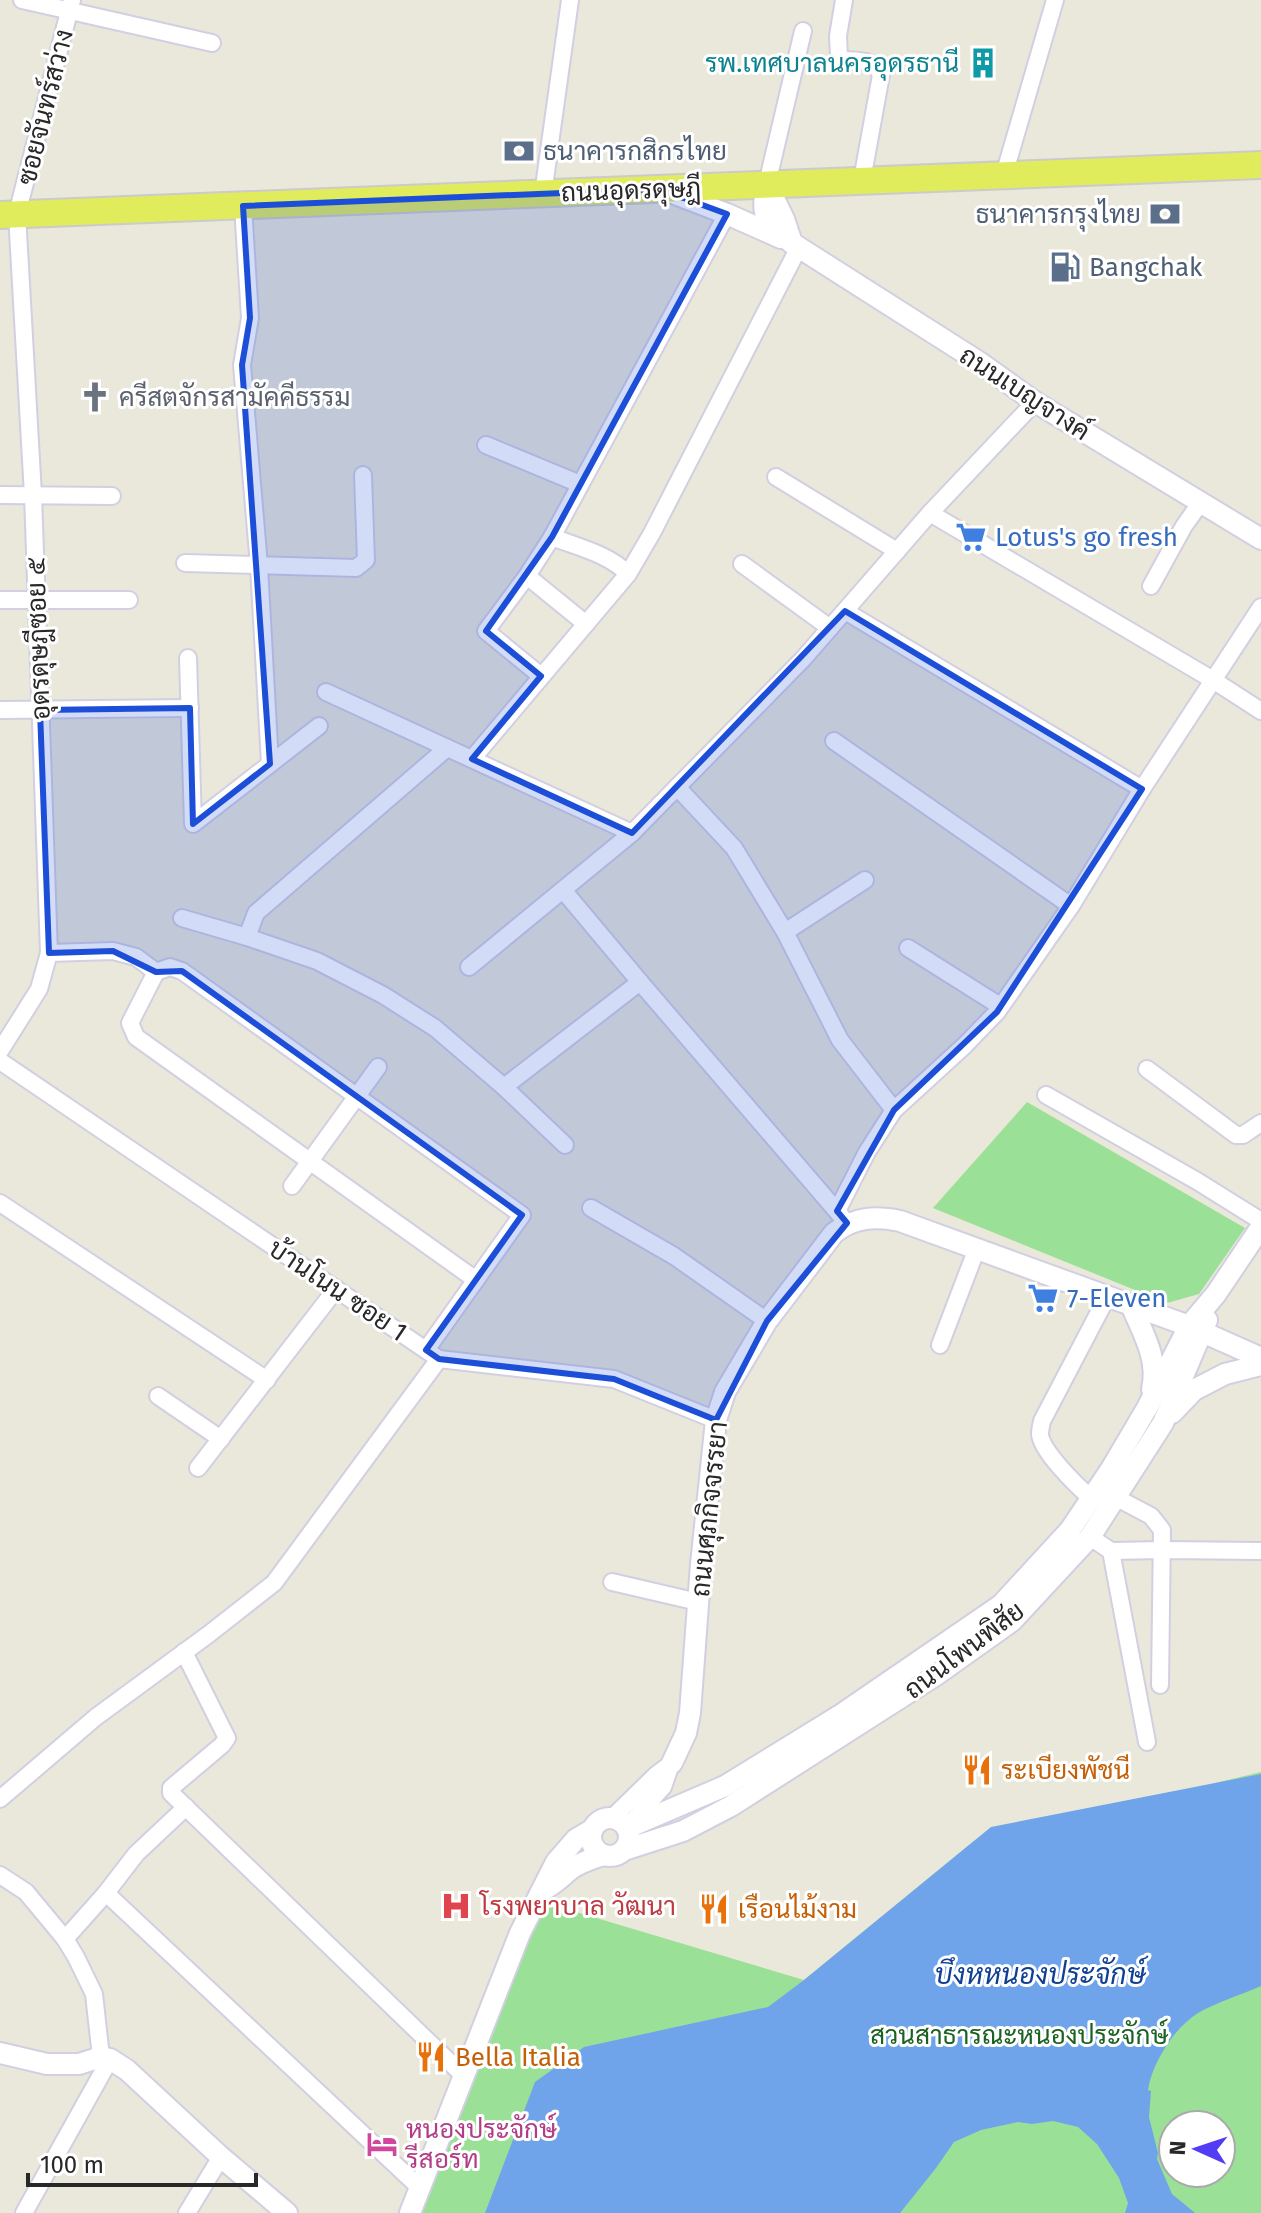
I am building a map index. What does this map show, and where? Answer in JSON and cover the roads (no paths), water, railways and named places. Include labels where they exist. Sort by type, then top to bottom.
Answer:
[{"type":"main road","name":"ถนนอุดรดุษฎี","points":[[9,214],[1261,165]]},
{"type":"street","points":[[22,0],[71,5],[212,43]]},
{"type":"street","points":[[543,194],[570,0]]},
{"type":"street","points":[[844,0],[838,36],[839,57],[842,60],[873,63],[881,75],[862,180]]},
{"type":"street","points":[[1004,175],[1055,0]]},
{"type":"street","name":"ซอยจันทร์สว่าง","points":[[9,214],[71,5]]},
{"type":"street","points":[[767,184],[803,31]]},
{"type":"street","name":"ถนนเบญจางค์","points":[[767,184],[763,202],[765,213],[775,230],[979,362],[1035,402],[1261,539]]},
{"type":"street","name":"ถนนเบญจางค์","points":[[659,189],[727,214],[796,245]]},
{"type":"street","points":[[243,206],[250,318],[242,365],[259,566],[270,764]]},
{"type":"street","name":"อุดรดุษฎีซอย ๕","points":[[0,1051],[39,989],[49,953],[33,495],[9,214]]},
{"type":"street","points":[[541,676],[486,631],[552,537],[727,214]]},
{"type":"street","points":[[472,759],[628,574],[652,533],[796,245]]},
{"type":"street","points":[[469,967],[632,833],[803,659],[930,513],[1035,402]]},
{"type":"street","points":[[486,445],[580,484]]},
{"type":"street","points":[[185,563],[356,568],[366,560],[363,475]]},
{"type":"street","points":[[776,477],[897,551]]},
{"type":"street","points":[[0,495],[112,496]]},
{"type":"street","points":[[1151,586],[1201,502]]},
{"type":"street","points":[[930,513],[1261,711]]},
{"type":"street","points":[[552,537],[620,565],[628,574]]},
{"type":"street","points":[[742,564],[830,628]]},
{"type":"street","points":[[527,576],[586,624]]},
{"type":"street","points":[[0,600],[129,600]]},
{"type":"street","points":[[842,1217],[867,1152],[894,1110],[964,1046],[1000,1006],[1071,906],[1142,789],[1261,607]]},
{"type":"street","points":[[845,611],[1142,789]]},
{"type":"street","points":[[188,658],[193,824],[319,726]]},
{"type":"street","points":[[326,692],[632,833]]},
{"type":"street","points":[[0,710],[190,708]]},
{"type":"street","points":[[834,741],[1071,906]]},
{"type":"street","points":[[247,937],[256,913],[447,748]]},
{"type":"street","points":[[677,787],[734,848],[785,932],[840,1040],[894,1110]]},
{"type":"street","points":[[785,932],[865,880]]},
{"type":"street","points":[[563,890],[842,1217],[881,1217],[900,1221],[1196,1329],[1261,1358]]},
{"type":"street","points":[[182,918],[317,961],[383,995],[435,1028],[565,1145]]},
{"type":"street","points":[[908,948],[1000,1006]]},
{"type":"street","points":[[49,953],[113,951],[136,957],[156,972]]},
{"type":"street","points":[[0,1799],[96,1717],[274,1583],[432,1355],[476,1280],[522,1215],[182,971],[170,967],[156,972],[130,1023],[136,1037],[476,1280]]},
{"type":"street","points":[[504,1087],[640,982]]},
{"type":"street","name":"บ้านโนน ซอย 1","points":[[0,1061],[432,1355],[614,1379],[716,1420]]},
{"type":"street","points":[[292,1186],[378,1067]]},
{"type":"street","points":[[1147,1069],[1236,1135],[1243,1135],[1261,1123]]},
{"type":"street","points":[[1046,1095],[1261,1221]]},
{"type":"street","points":[[0,1203],[267,1380]]},
{"type":"street","points":[[591,1208],[674,1256],[767,1321]]},
{"type":"street","name":"ถนนศุภกิจจรรยา","points":[[619,1823],[663,1787],[686,1733],[716,1420],[725,1392],[767,1321],[834,1233],[842,1217]]},
{"type":"street","name":"ถนนโพนพิสัย","points":[[619,1823],[671,1810],[725,1786],[842,1714],[1001,1605],[1070,1530],[1261,1227]]},
{"type":"street","points":[[940,1345],[977,1248]]},
{"type":"street","points":[[198,1468],[336,1289]]},
{"type":"street","points":[[1091,1498],[1044,1446],[1040,1435],[1042,1421],[1107,1297]]},
{"type":"street","points":[[1132,1307],[1148,1343],[1156,1374],[1147,1408]]},
{"type":"street","name":"ถนนโพนพิสัย","points":[[543,1890],[584,1862],[683,1831],[731,1806],[936,1675],[1012,1621],[1090,1537],[1163,1423],[1196,1329]]},
{"type":"street","points":[[1163,1423],[1194,1390],[1225,1374],[1261,1365]]},
{"type":"street","points":[[158,1396],[221,1439]]},
{"type":"street","points":[[1115,1497],[1151,1516],[1162,1530],[1160,1685]]},
{"type":"street","points":[[1090,1537],[1111,1551],[1261,1551]]},
{"type":"street","points":[[1111,1551],[1147,1742]]},
{"type":"street","points":[[612,1582],[698,1602]]},
{"type":"street","points":[[184,1652],[227,1735],[222,1745],[171,1788],[171,1793],[464,2076]]},
{"type":"street","name":"ถนนศุภกิจจรรยา","points":[[619,1823],[656,1775],[672,1763]]},
{"type":"street","points":[[663,1787],[671,1810]]},
{"type":"street","points":[[65,1939],[136,1854],[186,1807]]},
{"type":"street","points":[[601,1820],[619,1823],[629,1835],[628,1843],[614,1852],[597,1851],[593,1844],[593,1829],[601,1820]]},
{"type":"street","name":"ถนนโพนพิสัย","points":[[410,2213],[520,1933],[548,1875],[566,1849],[593,1829]]},
{"type":"street","points":[[0,1875],[26,1892],[76,1957],[94,1994],[106,2058],[24,2213]]},
{"type":"street","points":[[106,1893],[420,2188]]},
{"type":"street","points":[[0,2053],[47,2064],[79,2064],[106,2058],[127,2070],[287,2213]]},
{"type":"street","points":[[187,2213],[221,2157]]},
{"type":"water","name":"บึงหหนองประจักษ์","points":[[1261,1774],[1261,1986],[1213,2005],[1189,2020],[1166,2047],[1154,2069],[1148,2090],[1151,2091],[1149,2117],[1157,2149],[1157,2189],[1170,2189],[1195,2213],[1125,2213],[1128,2203],[1119,2178],[1097,2144],[1078,2127],[1053,2121],[1018,2122],[981,2130],[954,2142],[900,2213],[485,2213],[535,2082],[584,2047],[768,2007],[991,1827]]},
{"type":"place","name":"รพ.เทศบาลนครอุดรธานี","points":[[983,63]]},
{"type":"place","name":"ธนาคารกสิกรไทย","points":[[519,151]]},
{"type":"place","name":"ธนาคารกรุงไทย","points":[[1165,214]]},
{"type":"place","name":"Bangchak","points":[[1065,267]]},
{"type":"place","name":"ครีสตจักรสามัคคีธรรม","points":[[95,397]]},
{"type":"place","name":"Lotus's go fresh","points":[[971,537]]},
{"type":"place","name":"7-Eleven","points":[[1043,1298]]},
{"type":"place","name":"ระเบียงพัชนี","points":[[977,1770]]},
{"type":"place","name":"โรงพยาบาล วัฒนา","points":[[456,1906]]},
{"type":"place","name":"เรือนไม้งาม","points":[[714,1909]]},
{"type":"place","name":"Bella Italia","points":[[431,2057]]},
{"type":"place","name":"หนองประจักษ์ รีสอร์ท","points":[[382,2144]]},
{"type":"park label","name":"สวนสาธารณะหนองประจักษ์","points":[[1019,2035]]}]
